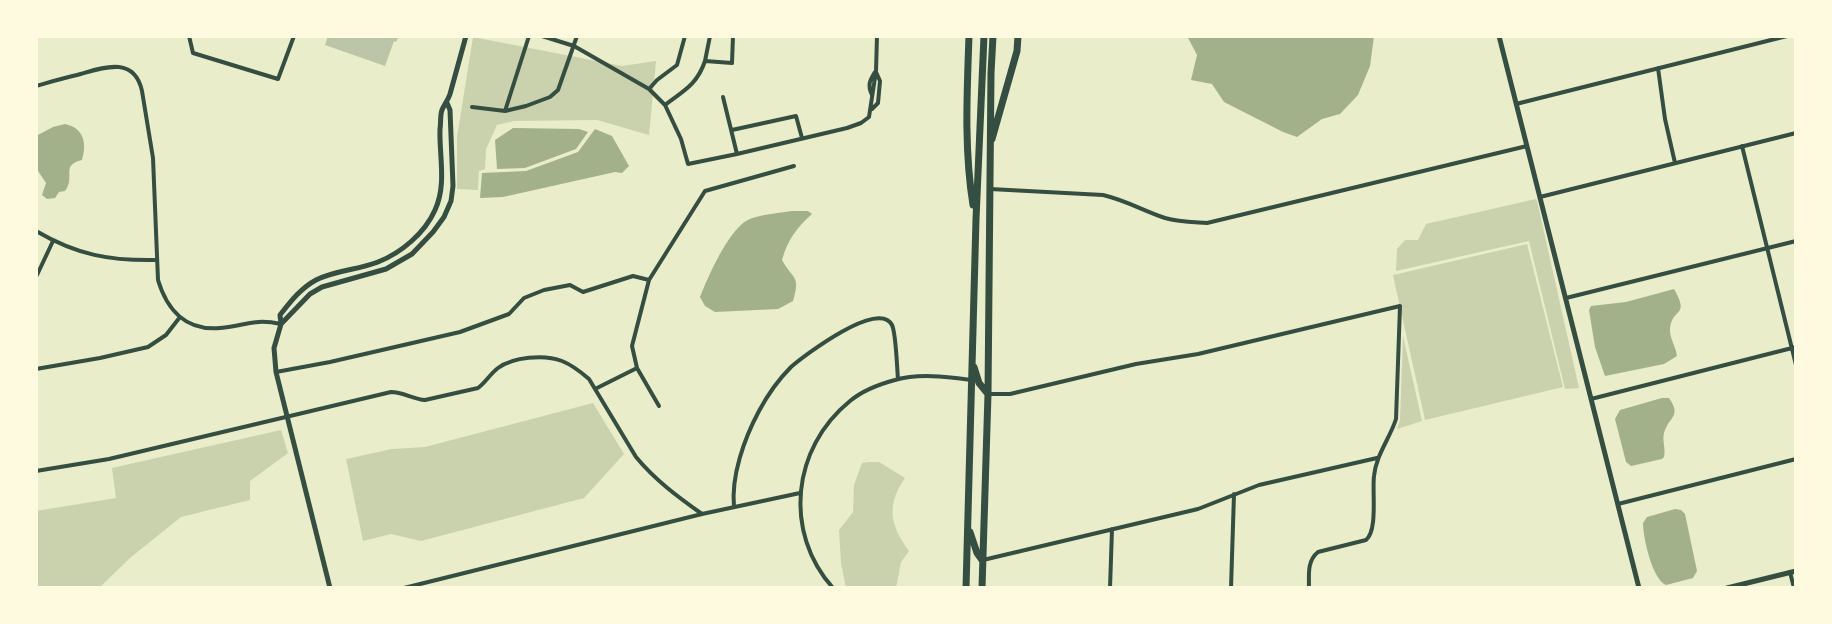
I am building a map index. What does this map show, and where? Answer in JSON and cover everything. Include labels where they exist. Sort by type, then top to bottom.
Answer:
[{"type":"main road","points":[[969,36],[966,131],[969,179],[976,219]]},
{"type":"main road","points":[[966,588],[976,219],[984,36]]},
{"type":"main road","points":[[982,588],[988,394],[993,36]]},
{"type":"main road","points":[[990,148],[1008,86],[1018,36]]},
{"type":"main road","points":[[973,362],[979,383],[988,394]]},
{"type":"main road","points":[[969,526],[977,553],[983,561]]},
{"type":"street","points":[[189,36],[194,53],[278,79],[294,36]]},
{"type":"street","points":[[330,588],[276,372],[274,348],[281,324],[280,315],[291,301],[309,285],[330,275],[378,262],[410,242],[434,212],[441,189],[442,109],[447,103],[466,36]]},
{"type":"street","points":[[505,111],[529,36]]},
{"type":"street","points":[[542,36],[574,46],[649,90],[665,105],[674,121],[688,164],[861,123],[869,117],[880,81],[876,71],[877,36]]},
{"type":"street","points":[[472,107],[505,111],[550,97],[558,90],[577,36]]},
{"type":"street","points":[[649,90],[657,80],[677,65],[685,36]]},
{"type":"street","points":[[665,105],[694,84],[701,73],[710,36]]},
{"type":"street","points":[[705,61],[732,63],[733,36]]},
{"type":"street","points":[[1499,36],[1639,588]]},
{"type":"street","points":[[1516,104],[1787,36]]},
{"type":"street","points":[[36,86],[107,66],[128,69],[140,82],[153,158],[157,260],[162,293],[169,306],[180,317],[208,328],[220,328],[254,321],[281,324]]},
{"type":"street","points":[[1658,68],[1665,119],[1675,163]]},
{"type":"street","points":[[871,109],[878,103],[875,93],[869,89],[869,81],[876,71]]},
{"type":"street","points":[[723,97],[737,154]]},
{"type":"street","points":[[281,324],[310,294],[322,287],[386,269],[412,254],[433,232],[444,217],[451,201],[453,186],[450,110],[447,103]]},
{"type":"street","points":[[731,130],[796,116],[802,138]]},
{"type":"street","points":[[1540,197],[1796,133]]},
{"type":"street","points":[[990,189],[1103,195],[1121,199],[1165,218],[1207,223],[1527,146]]},
{"type":"street","points":[[1742,147],[1794,348],[1796,365]]},
{"type":"street","points":[[659,406],[637,368],[632,346],[649,280],[705,191],[794,166]]},
{"type":"street","points":[[36,231],[53,241],[97,257],[123,261],[157,260]]},
{"type":"street","points":[[37,275],[53,241]]},
{"type":"street","points":[[1566,298],[1796,241]]},
{"type":"street","points":[[276,372],[460,332],[509,314],[525,298],[544,290],[570,285],[583,292],[633,276],[649,280]]},
{"type":"street","points":[[988,394],[1010,394],[1136,364],[1198,354],[1400,306],[1396,419],[1391,434],[1377,458],[1371,536],[1366,540],[1318,552],[1312,557],[1309,588]]},
{"type":"street","points":[[734,507],[732,491],[748,435],[759,411],[790,369],[816,346],[854,325],[879,316],[886,318],[893,326],[898,379]]},
{"type":"street","points":[[36,369],[148,347],[166,334],[180,317]]},
{"type":"street","points":[[1591,399],[1794,348]]},
{"type":"street","points":[[36,471],[109,459],[391,392],[425,400],[478,388],[496,369],[505,364],[545,357],[561,361],[580,371],[595,389],[645,468],[702,514]]},
{"type":"street","points":[[595,389],[637,368]]},
{"type":"street","points":[[833,588],[813,561],[801,517],[802,480],[816,442],[850,400],[875,387],[898,379],[926,377],[972,380]]},
{"type":"street","points":[[983,561],[1198,509],[1258,485],[1377,458]]},
{"type":"street","points":[[1618,504],[1796,459]]},
{"type":"street","points":[[404,588],[702,514],[800,493]]},
{"type":"street","points":[[1231,588],[1234,494]]},
{"type":"street","points":[[1110,588],[1112,529]]},
{"type":"street","points":[[1727,588],[1793,571],[1794,588]]},
{"type":"shaded area","points":[[1187,36],[1374,36],[1370,66],[1358,95],[1340,114],[1322,119],[1297,137],[1224,102],[1212,84],[1191,80],[1197,55]]},
{"type":"shaded area","points":[[473,37],[622,66],[656,61],[649,135],[597,120],[514,121],[497,125],[486,149],[485,169],[479,171],[478,190],[457,189],[457,137]]},
{"type":"shaded area","points":[[65,124],[76,129],[83,137],[82,160],[75,162],[70,168],[68,186],[65,191],[59,192],[55,198],[47,199],[42,195],[46,183],[36,168],[36,136],[53,127]]},
{"type":"shaded area","points":[[513,128],[579,129],[588,132],[576,149],[525,168],[497,169],[495,140]]},
{"type":"shaded area","points":[[595,129],[612,136],[629,166],[622,173],[615,172],[503,197],[480,198],[482,173],[526,171],[578,152]]},
{"type":"shaded area","points":[[1536,199],[1579,388],[1565,389],[1529,241],[1396,271],[1397,249],[1405,240],[1418,240],[1426,224]]},
{"type":"shaded area","points":[[791,211],[808,211],[812,214],[793,235],[782,260],[795,278],[793,301],[778,309],[715,312],[705,306],[700,297],[703,288],[719,256],[739,227],[755,217]]},
{"type":"shaded area","points":[[1527,244],[1563,387],[1425,420],[1393,275]]},
{"type":"shaded area","points":[[1674,289],[1681,304],[1670,328],[1677,356],[1664,364],[1605,376],[1595,347],[1589,310],[1591,306],[1626,302]]},
{"type":"shaded area","points":[[1403,336],[1422,421],[1397,429],[1400,420]]},
{"type":"shaded area","points":[[1669,398],[1674,409],[1664,433],[1664,457],[1631,466],[1626,462],[1615,419],[1620,410]]},
{"type":"shaded area","points":[[593,403],[624,454],[584,498],[421,541],[391,534],[363,541],[346,459],[392,449],[425,447]]},
{"type":"shaded area","points":[[281,430],[288,453],[250,481],[250,500],[181,517],[130,558],[99,588],[36,588],[36,511],[116,498],[112,468]]},
{"type":"shaded area","points":[[879,462],[905,478],[895,497],[893,515],[894,524],[909,551],[901,562],[896,588],[846,588],[841,563],[839,530],[853,512],[854,485],[862,463]]},
{"type":"shaded area","points":[[1675,509],[1685,514],[1697,571],[1693,578],[1666,585],[1656,575],[1647,547],[1643,523],[1647,517]]},
{"type":"building","points":[[328,36],[399,36],[396,42],[394,41],[385,66],[325,45]]}]
